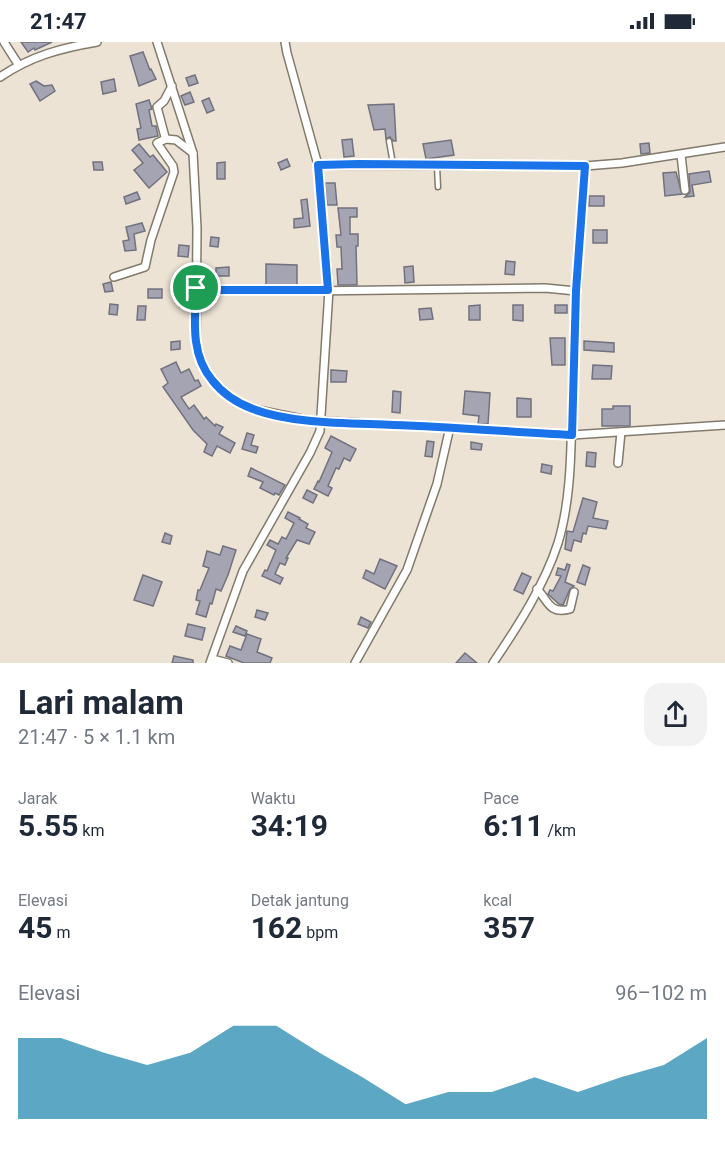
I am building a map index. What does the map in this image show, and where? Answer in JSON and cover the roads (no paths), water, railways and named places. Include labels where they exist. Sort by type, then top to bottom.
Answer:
[{"type":"street","points":[[4,42],[18,64]]},
{"type":"street","points":[[0,77],[18,64],[58,49],[97,42]]},
{"type":"street","points":[[157,42],[193,153],[197,228],[196,343],[200,362],[205,370],[219,388],[232,399],[253,409],[293,417],[572,435],[725,425]]},
{"type":"street","points":[[228,663],[211,661],[243,571],[310,453],[320,431],[322,420],[328,290],[318,165],[286,53],[285,42]]},
{"type":"street","points":[[166,139],[157,107],[165,101],[172,86]]},
{"type":"street","points":[[114,277],[146,265],[151,240],[174,172],[173,166],[156,143],[166,139],[176,140],[193,153]]},
{"type":"street","points":[[318,165],[585,166],[724,150]]},
{"type":"street","points":[[681,155],[685,190]]},
{"type":"street","points":[[493,663],[521,620],[537,589],[554,553],[564,520],[572,435],[576,291],[585,166]]},
{"type":"street","points":[[196,288],[219,290],[545,288],[576,291]]},
{"type":"street","points":[[355,663],[407,570],[437,484],[450,427]]},
{"type":"street","points":[[618,463],[621,432]]},
{"type":"street","points":[[537,589],[546,603],[561,610],[570,609],[574,592]]},
{"type":"lane","points":[[389,141],[393,165]]},
{"type":"lane","points":[[437,166],[438,187]]}]
